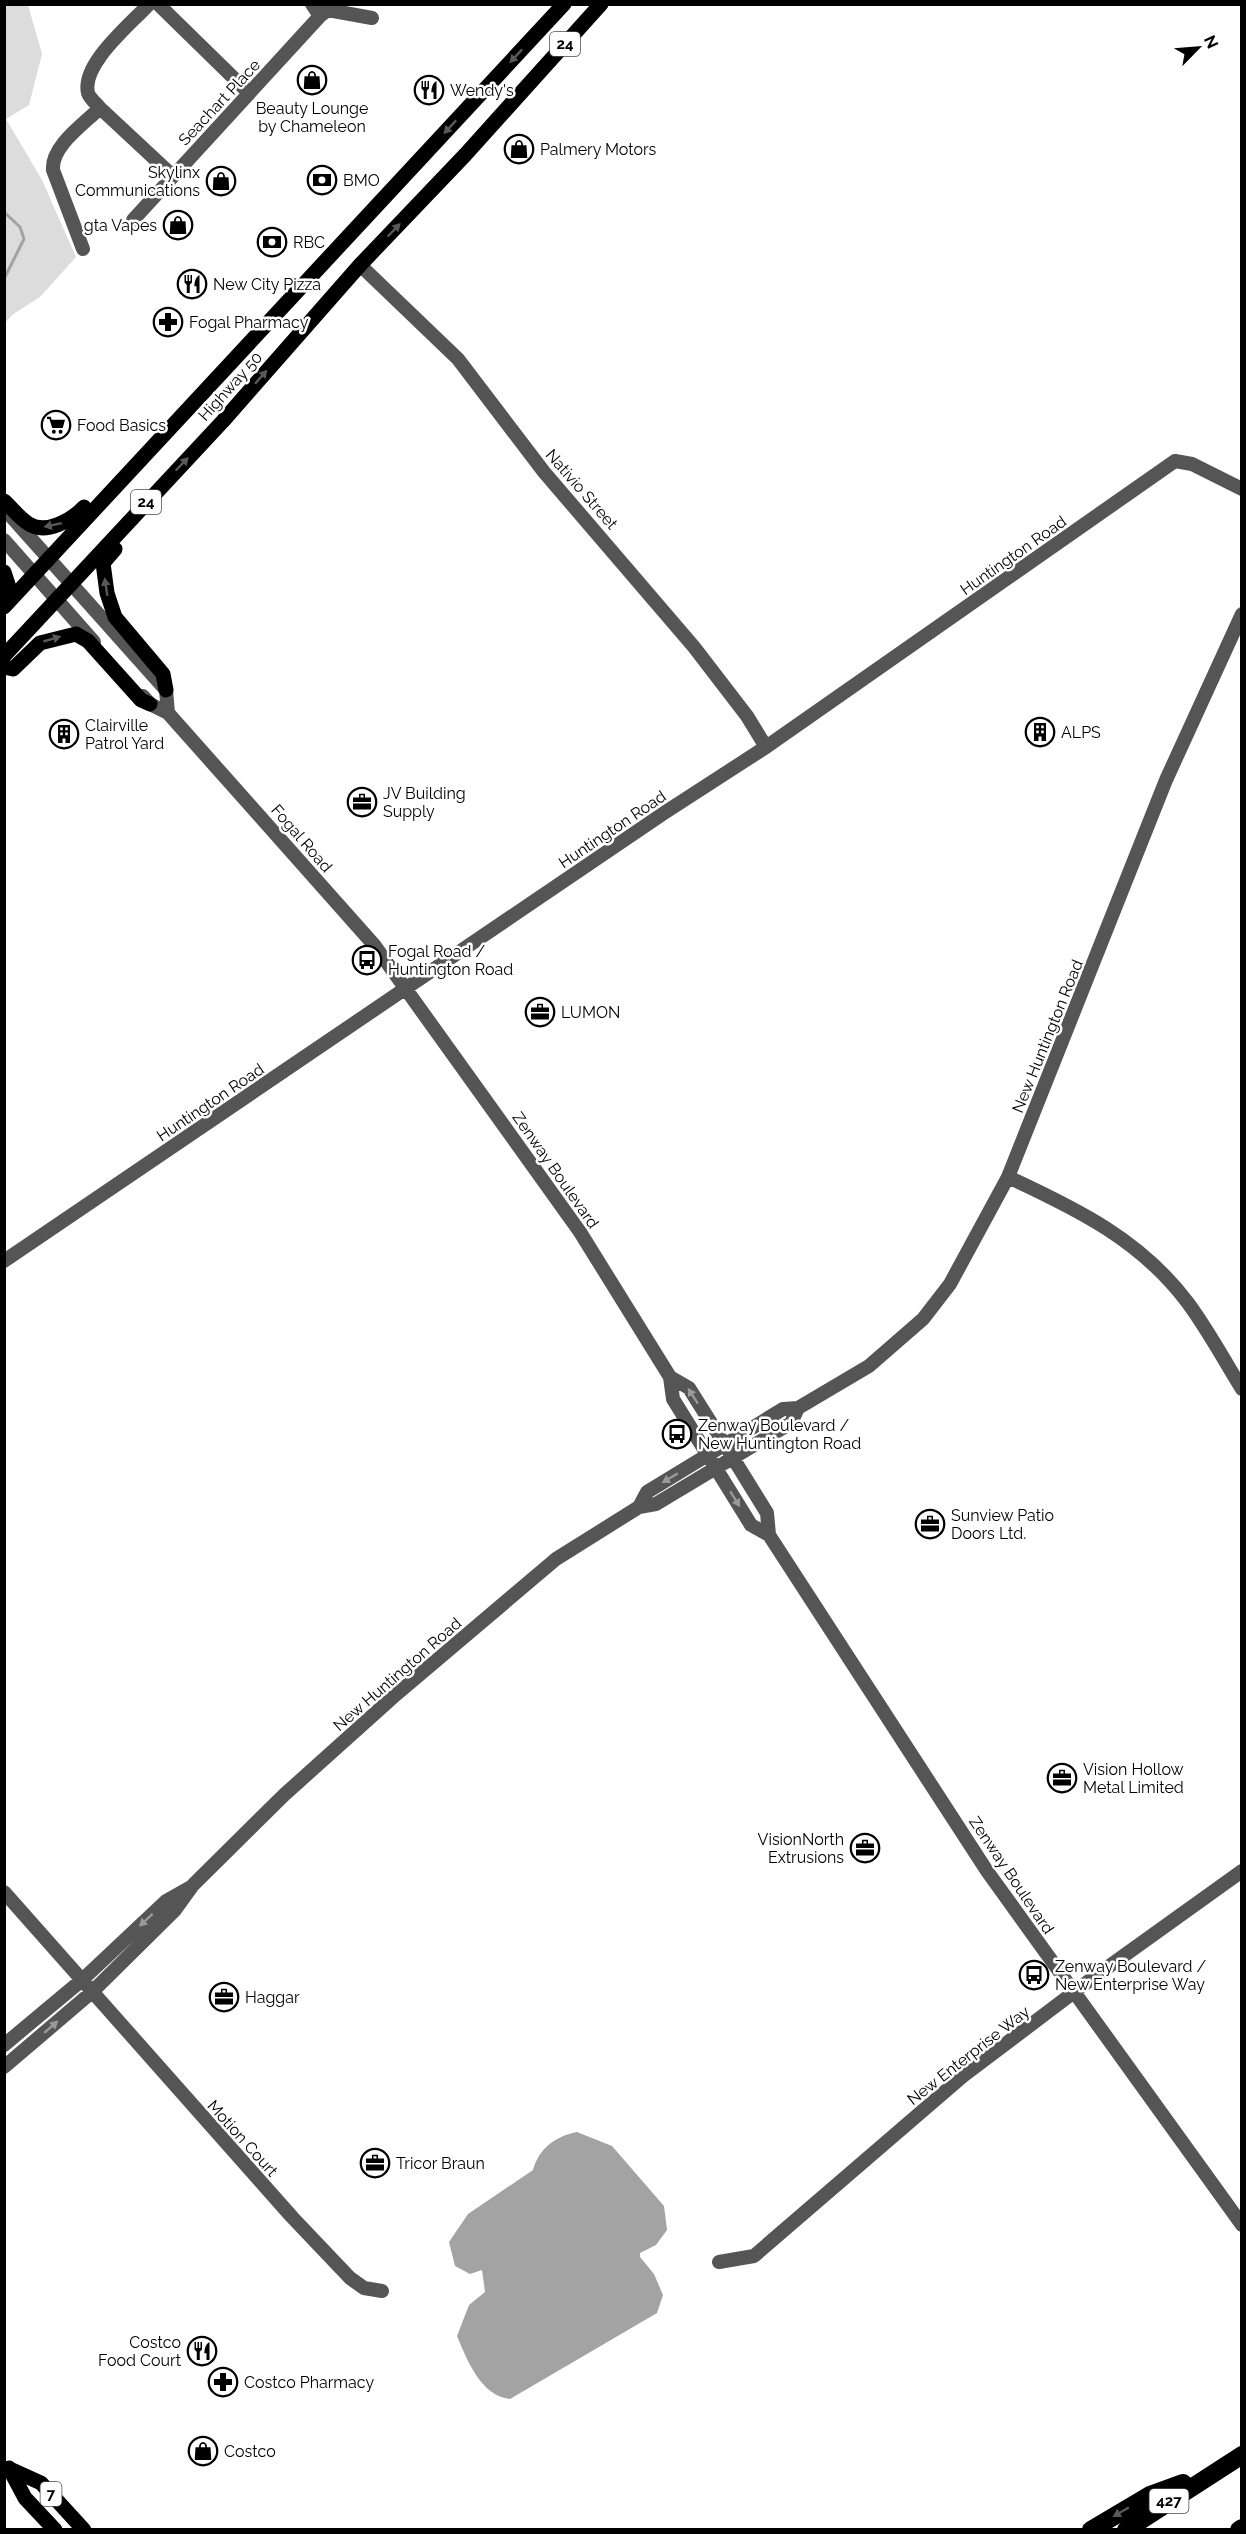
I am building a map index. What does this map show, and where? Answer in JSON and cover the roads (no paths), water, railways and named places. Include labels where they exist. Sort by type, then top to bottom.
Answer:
[{"type":"highway","name":"427","points":[[1126,2529],[1242,2455]]},
{"type":"highway","points":[[1091,2529],[1150,2495],[1213,2473]]},
{"type":"main road","name":"Highway 50","points":[[4,608],[564,4]]},
{"type":"main road","name":"Highway 50","points":[[4,656],[223,421],[360,265],[465,155],[601,4]]},
{"type":"main road","points":[[4,501],[30,525],[43,527],[64,522],[72,519],[111,478],[147,453]]},
{"type":"main road","points":[[145,503],[144,517],[103,563],[108,597],[115,617],[163,674],[166,690]]},
{"type":"main road","points":[[4,572],[8,584],[4,593]]},
{"type":"main road","points":[[4,668],[13,669],[40,643],[76,634],[88,641],[141,700],[150,704]]},
{"type":"main road","name":"7","points":[[7,2466],[25,2498],[55,2529]]},
{"type":"main road","name":"7","points":[[7,2466],[41,2483],[84,2529]]},
{"type":"street","points":[[149,4],[94,65],[89,78],[88,94],[173,176]]},
{"type":"street","points":[[158,4],[249,93]]},
{"type":"street","points":[[316,10],[372,18]]},
{"type":"street","name":"Seachart Place","points":[[133,220],[249,93],[316,10]]},
{"type":"street","points":[[83,249],[71,222],[52,165],[63,144],[100,108]]},
{"type":"street","name":"Nativio Street","points":[[360,265],[458,359],[544,472],[694,647],[747,716],[766,747]]},
{"type":"street","name":"Huntington Road","points":[[4,1261],[664,813],[766,747],[1175,461],[1192,464],[1242,489]]},
{"type":"street","points":[[4,509],[166,690],[168,714]]},
{"type":"street","name":"Fogal Road","points":[[4,540],[150,704],[168,714],[375,946],[406,989]]},
{"type":"street","name":"New Huntington Road","points":[[639,1507],[647,1492],[783,1409],[798,1408],[869,1366],[926,1315],[950,1284],[1008,1177],[1166,780],[1242,614]]},
{"type":"street","name":"Zenway Boulevard","points":[[406,989],[580,1232],[670,1377],[673,1399],[751,1525],[769,1534]]},
{"type":"street","points":[[1008,1177],[1102,1223],[1147,1257],[1187,1302],[1242,1389]]},
{"type":"street","name":"Zenway Boulevard","points":[[670,1377],[689,1388],[767,1513],[769,1534],[987,1871],[1242,2225]]},
{"type":"street","name":"New Huntington Road","points":[[4,2067],[92,1992],[175,1910],[193,1885],[284,1795],[484,1619],[556,1559],[639,1507],[656,1504],[792,1423],[798,1408]]},
{"type":"street","name":"New Enterprise Way","points":[[719,2262],[754,2256],[963,2076],[1242,1871]]},
{"type":"street","name":"New Huntington Road","points":[[4,2045],[82,1980],[166,1901],[193,1885]]},
{"type":"street","name":"Motion Court","points":[[4,1892],[292,2217],[350,2277],[364,2288],[382,2291]]},
{"type":"waterway","points":[[4,212],[20,227],[24,239],[4,279]]},
{"type":"place","name":"Beauty Lounge by Chameleon","points":[[312,80]]},
{"type":"place","name":"Wendy's","points":[[429,90]]},
{"type":"place","name":"Palmery Motors","points":[[519,149]]},
{"type":"place","name":"BMO","points":[[322,180]]},
{"type":"place","name":"Skylinx Communications","points":[[221,181]]},
{"type":"place","name":"gta Vapes","points":[[178,225]]},
{"type":"place","name":"RBC","points":[[272,242]]},
{"type":"place","name":"New City Pizza","points":[[192,284]]},
{"type":"place","name":"Fogal Pharmacy","points":[[168,322]]},
{"type":"place","name":"Food Basics","points":[[56,425]]},
{"type":"place","name":"ALPS","points":[[1040,732]]},
{"type":"place","name":"Clairville Patrol Yard","points":[[64,734]]},
{"type":"place","name":"JV Building Supply","points":[[362,802]]},
{"type":"place","name":"Fogal Road / Huntington Road","points":[[367,960]]},
{"type":"place","name":"LUMON","points":[[540,1012]]},
{"type":"place","name":"Zenway Boulevard / New Huntington Road","points":[[677,1434]]},
{"type":"place","name":"Sunview Patio Doors Ltd.","points":[[930,1524]]},
{"type":"place","name":"Vision Hollow Metal Limited","points":[[1062,1778]]},
{"type":"place","name":"VisionNorth Extrusions","points":[[865,1848]]},
{"type":"place","name":"Zenway Boulevard / New Enterprise Way","points":[[1034,1975]]},
{"type":"place","name":"Haggar","points":[[224,1997]]},
{"type":"place","name":"Tricor Braun","points":[[375,2163]]},
{"type":"place","name":"Costco Food Court","points":[[202,2351]]},
{"type":"place","name":"Costco Pharmacy","points":[[223,2382]]},
{"type":"place","name":"Costco","points":[[203,2451]]}]
